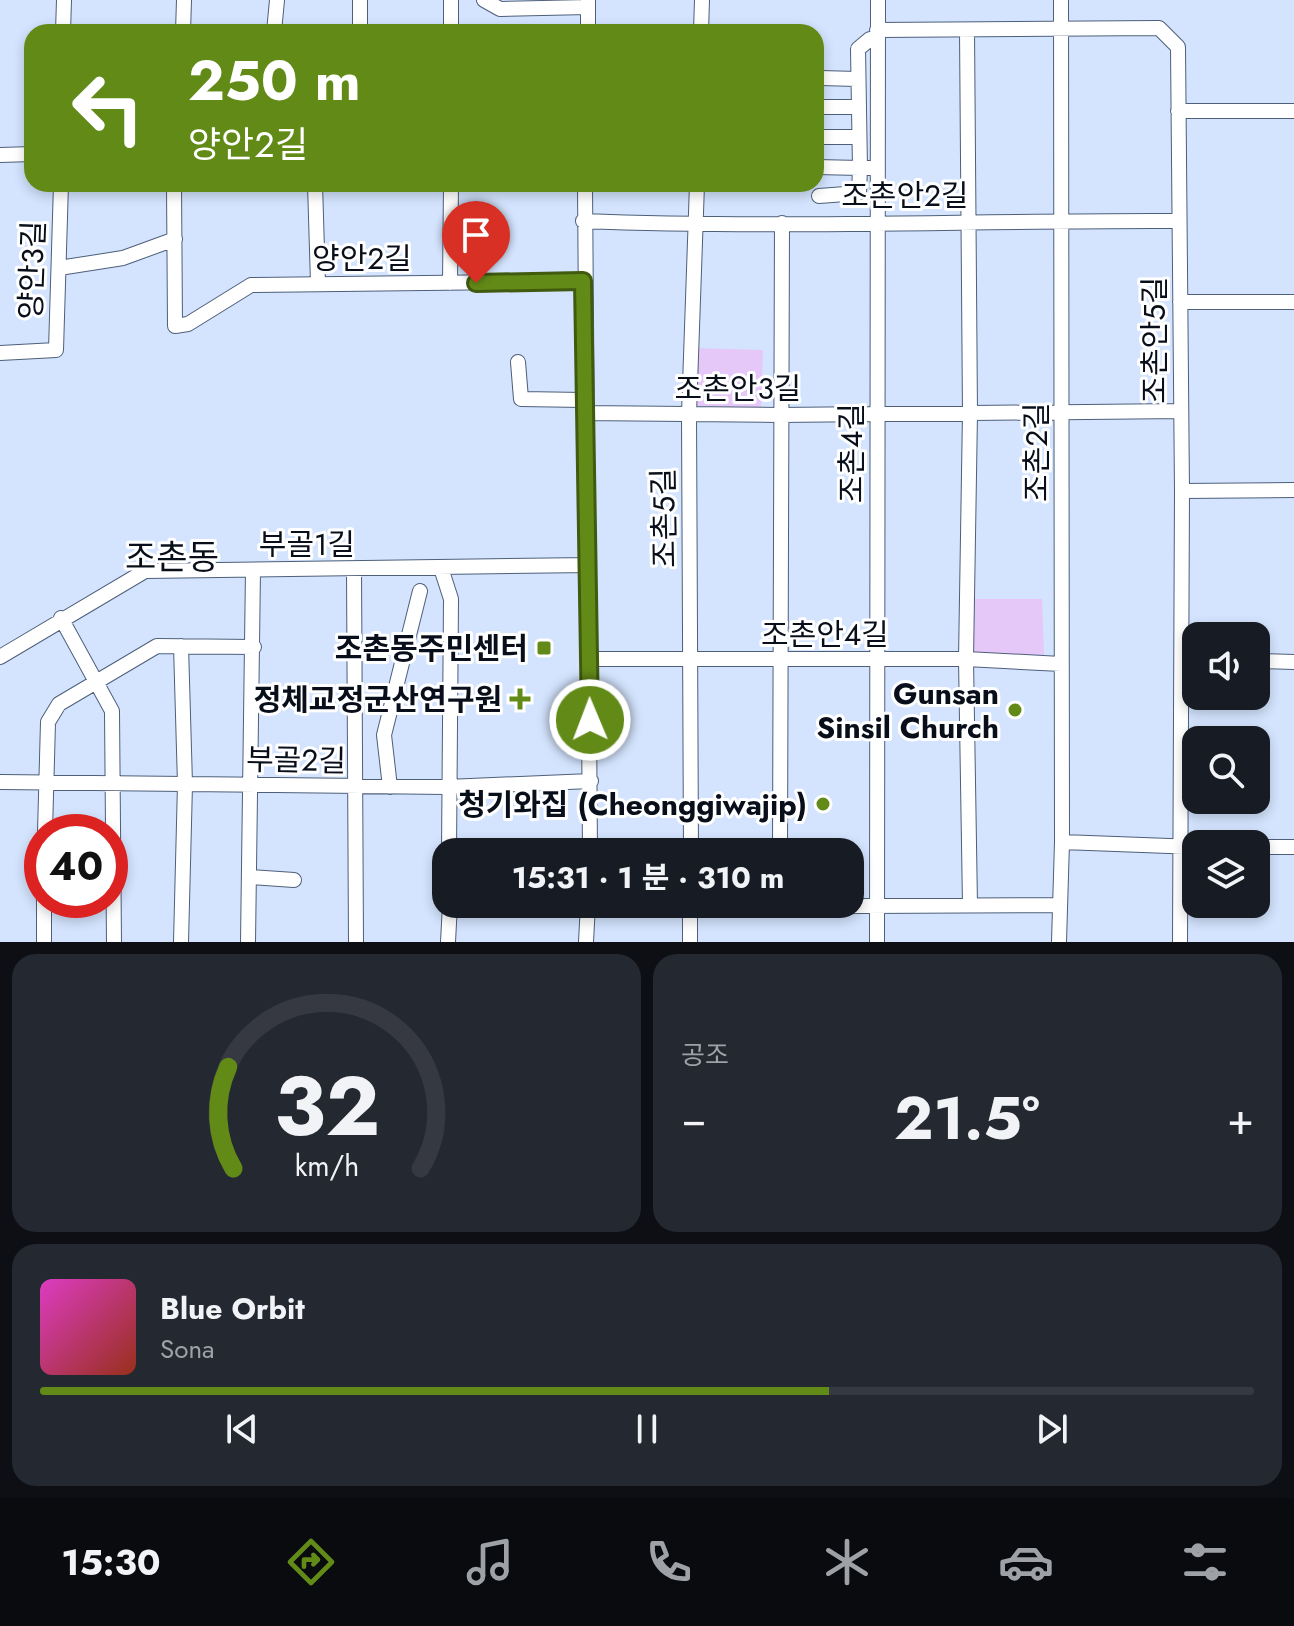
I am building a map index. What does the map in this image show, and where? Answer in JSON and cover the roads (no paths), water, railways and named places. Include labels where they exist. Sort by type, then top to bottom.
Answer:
[{"type":"street","points":[[63,24],[64,0]]},
{"type":"street","points":[[183,24],[184,0]]},
{"type":"street","points":[[275,24],[277,0]]},
{"type":"street","points":[[360,0],[360,24]]},
{"type":"street","points":[[451,0],[451,24]]},
{"type":"street","points":[[484,0],[500,9],[588,4]]},
{"type":"street","points":[[701,24],[702,0]]},
{"type":"street","name":"조촌4길","points":[[877,942],[878,0]]},
{"type":"street","name":"조촌2길","points":[[1059,942],[1062,842],[1064,28],[1061,0]]},
{"type":"street","name":"조촌안5길","points":[[877,34],[1159,28],[1178,47],[1180,411],[1187,622]]},
{"type":"street","points":[[967,30],[970,413],[966,659],[970,905]]},
{"type":"street","points":[[819,196],[859,193],[858,49],[877,34]]},
{"type":"street","points":[[824,78],[857,79]]},
{"type":"street","points":[[824,107],[858,107]]},
{"type":"street","points":[[1178,111],[1294,111]]},
{"type":"street","points":[[824,137],[859,137]]},
{"type":"street","points":[[0,155],[24,154]]},
{"type":"street","points":[[824,167],[878,168]]},
{"type":"street","name":"양안3길","points":[[0,353],[56,350],[61,192]]},
{"type":"street","points":[[59,268],[113,260],[158,248],[175,239],[174,192]]},
{"type":"street","points":[[315,192],[318,283]]},
{"type":"street","points":[[450,283],[451,192]]},
{"type":"street","points":[[585,192],[584,407],[589,565],[590,838]]},
{"type":"street","name":"조촌5길","points":[[691,838],[693,660],[689,414],[697,192]]},
{"type":"street","name":"조촌안2길","points":[[583,221],[696,225],[878,221],[1179,221]]},
{"type":"street","points":[[780,838],[782,223]]},
{"type":"street","name":"양안2길","points":[[175,239],[175,326],[188,324],[251,285],[583,281]]},
{"type":"street","points":[[1180,302],[1294,302]]},
{"type":"street","name":"조촌안3길","points":[[518,362],[521,399],[584,407],[689,414],[779,415],[1180,411]]},
{"type":"street","points":[[1182,491],[1294,490]]},
{"type":"street","name":"부골1길","points":[[0,657],[61,618],[145,571],[589,565]]},
{"type":"street","points":[[441,568],[451,599],[449,838]]},
{"type":"street","points":[[248,942],[253,570]]},
{"type":"street","points":[[354,570],[356,942]]},
{"type":"street","points":[[390,787],[384,735],[420,591]]},
{"type":"street","points":[[61,618],[112,711],[114,942]]},
{"type":"street","points":[[45,814],[48,722],[59,704],[157,646],[254,647]]},
{"type":"street","points":[[181,646],[185,784],[181,942]]},
{"type":"street","name":"조촌안4길","points":[[590,659],[966,659],[1061,664]]},
{"type":"street","points":[[1270,661],[1294,662]]},
{"type":"street","name":"조촌안5길","points":[[1180,942],[1179,847],[1186,710]]},
{"type":"street","name":"부골2길","points":[[0,782],[447,787],[591,781]]},
{"type":"street","points":[[1062,842],[1179,847]]},
{"type":"street","points":[[1270,847],[1294,847]]},
{"type":"street","points":[[249,877],[294,880]]},
{"type":"street","points":[[864,906],[1059,905]]},
{"type":"street","points":[[44,918],[44,942]]},
{"type":"street","points":[[448,942],[449,918]]},
{"type":"street","points":[[586,942],[587,918]]},
{"type":"street","points":[[690,918],[690,942]]},
{"type":"place","name":"조촌동주민센터","points":[[544,648]]},
{"type":"place","name":"정체교정군산연구원","points":[[520,699]]},
{"type":"place","name":"Gunsan Sinsil Church","points":[[1015,710]]},
{"type":"place","name":"청기와집 (Cheonggiwajip)","points":[[823,804]]},
{"type":"district","name":"조촌동","points":[[172,557]]}]
